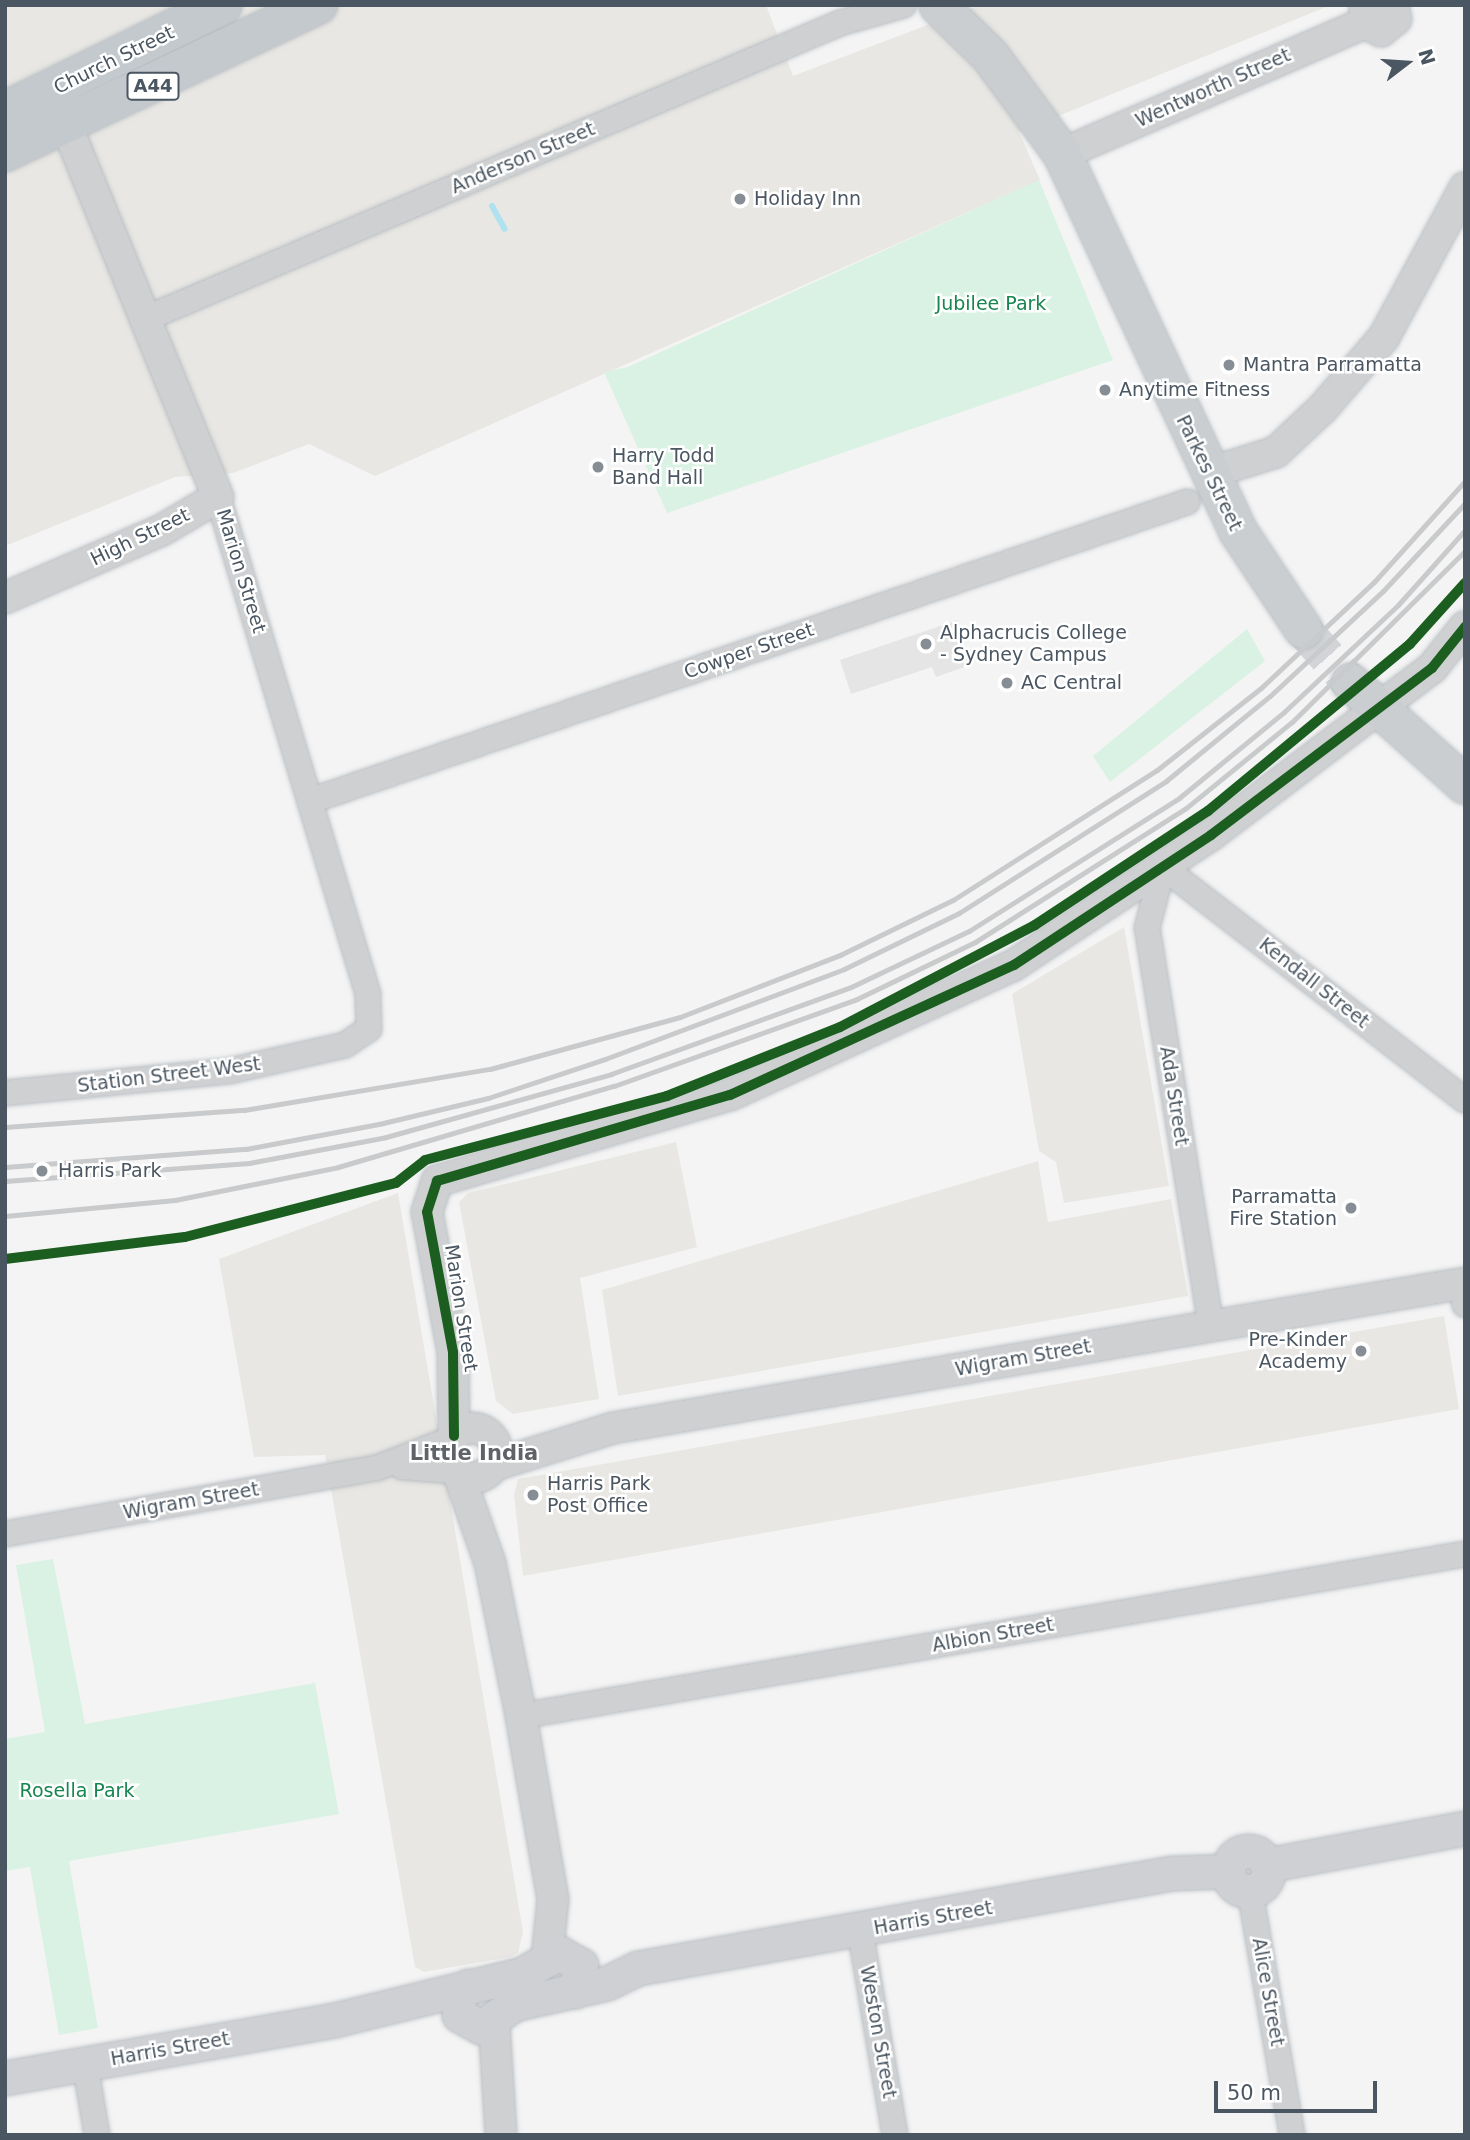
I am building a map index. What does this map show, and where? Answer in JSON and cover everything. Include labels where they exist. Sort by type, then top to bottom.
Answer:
[{"type":"highway","name":"Church Street","points":[[5,111],[53,90],[222,5]]},
{"type":"highway","name":"Church Street","points":[[5,152],[66,127],[318,5]]},
{"type":"main road","name":"Parkes Street","points":[[938,5],[989,56],[1062,155],[1209,473],[1264,578],[1303,629]]},
{"type":"main road","name":"Parkes Street","points":[[972,5],[1013,46],[1038,85],[1054,113],[1062,155]]},
{"type":"main road","points":[[1350,681],[1465,785]]},
{"type":"main road","name":"Harris Street","points":[[5,2078],[334,2020],[471,2011],[514,2004],[567,1966],[638,1968],[1172,1873],[1248,1876],[1465,1828]]},
{"type":"street","points":[[222,5],[239,44]]},
{"type":"street","points":[[840,23],[860,5]]},
{"type":"street","name":"Anderson Street","points":[[145,319],[840,23],[904,5]]},
{"type":"street","name":"Wentworth Street","points":[[1062,155],[1365,14],[1381,31],[1403,10]]},
{"type":"street","name":"Marion Street","points":[[53,90],[218,497],[369,995],[369,1029]]},
{"type":"street","points":[[1209,473],[1276,452],[1323,408],[1384,337],[1465,187]]},
{"type":"street","name":"High Street","points":[[5,576],[155,513],[218,497]]},
{"type":"street","name":"High Street","points":[[5,598],[162,530],[218,497]]},
{"type":"street","name":"Cowper Street","points":[[310,801],[1187,502]]},
{"type":"street","points":[[1163,867],[1432,668],[1465,627]]},
{"type":"street","name":"Marion Street","points":[[567,1966],[490,1563],[427,1212],[431,1187],[451,1174],[730,1095],[852,1045],[1014,965],[1163,867]]},
{"type":"street","name":"Kendall Street","points":[[1163,867],[1465,1100]]},
{"type":"street","name":"Ada Street","points":[[1163,867],[1147,928],[1211,1326]]},
{"type":"street","name":"Station Street West","points":[[5,1093],[229,1071],[345,1045],[369,1029]]},
{"type":"street","name":"Wigram Street","points":[[5,1534],[1211,1326],[1464,1290]]},
{"type":"street","name":"Albion Street","points":[[521,1716],[1465,1554]]},
{"type":"street","name":"Alice Street","points":[[1248,1876],[1292,2135]]},
{"type":"street","name":"Weston Street","points":[[860,1930],[895,2135]]},
{"type":"street","points":[[471,2011],[493,2090],[501,2135]]},
{"type":"street","points":[[85,2064],[97,2135]]},
{"type":"shaded area","points":[[5,5],[766,5],[793,76],[980,5],[1331,5],[1019,132],[1040,180],[375,476],[309,444],[233,473],[175,477],[5,546]]},
{"type":"shaded area","name":"Alphacrucis College - Sydney Campus","points":[[958,620],[970,665],[936,677],[932,667],[851,694],[840,660]]},
{"type":"shaded area","points":[[1124,927],[1169,1186],[1064,1203],[1056,1162],[1039,1151],[1012,994]]},
{"type":"shaded area","points":[[676,1142],[697,1247],[580,1278],[599,1399],[513,1414],[496,1401],[459,1202],[468,1193]]},
{"type":"shaded area","points":[[1038,1161],[1048,1222],[1171,1199],[1188,1296],[618,1396],[602,1290]]},
{"type":"shaded area","points":[[398,1193],[523,1932],[518,1953],[510,1957],[424,1972],[415,1967],[325,1455],[254,1457],[219,1259]]},
{"type":"shaded area","points":[[1444,1316],[1459,1409],[523,1576],[514,1495],[518,1479]]},
{"type":"green space","name":"Jubilee Park","points":[[1039,180],[1113,360],[667,513],[604,372],[628,367]]},
{"type":"green space","points":[[1247,629],[1265,661],[1110,782],[1093,756]]},
{"type":"green space","name":"Rosella Park","points":[[53,1559],[85,1724],[315,1683],[339,1814],[69,1861],[98,2028],[59,2035],[30,1867],[5,1871],[5,1739],[45,1732],[16,1565]]},
{"type":"waterway","points":[[492,206],[505,229]]},
{"type":"tunnel","points":[[1303,629],[1350,682]]},
{"type":"railway","points":[[5,1127],[244,1110],[490,1069],[680,1017],[840,955],[953,900],[1157,770],[1262,687],[1374,582],[1465,481]]},
{"type":"railway","points":[[5,1167],[246,1149],[383,1123],[488,1098],[605,1059],[844,969],[959,913],[1166,781],[1270,696],[1383,591],[1465,503]]},
{"type":"railway","points":[[5,1181],[249,1163],[386,1137],[611,1074],[851,987],[969,931],[1179,798],[1284,712],[1398,605],[1465,530]]},
{"type":"railway","points":[[5,1216],[175,1200],[338,1167],[614,1086],[857,999],[975,942],[1186,808],[1292,722],[1465,551]]},
{"type":"cycle path","points":[[5,1259],[185,1237],[396,1183],[425,1160],[667,1096],[840,1027],[1035,925],[1208,811],[1410,644],[1465,583]]},
{"type":"cycle path","points":[[454,1436],[453,1352],[427,1212],[437,1181],[730,1095],[1014,965],[1211,835],[1432,668],[1465,627]]},
{"type":"place","name":"Holiday Inn","points":[[740,199]]},
{"type":"place","name":"Mantra Parramatta","points":[[1229,365]]},
{"type":"place","name":"Anytime Fitness","points":[[1105,390]]},
{"type":"place","name":"Harry Todd Band Hall","points":[[598,467]]},
{"type":"place","name":"Alphacrucis College - Sydney Campus","points":[[926,644]]},
{"type":"place","name":"AC Central","points":[[1007,683]]},
{"type":"place","name":"Harris Park","points":[[42,1171]]},
{"type":"place","name":"Parramatta Fire Station","points":[[1351,1208]]},
{"type":"place","name":"Pre-Kinder Academy","points":[[1361,1351]]},
{"type":"place","name":"Harris Park Post Office","points":[[533,1495]]},
{"type":"district","name":"Little India","points":[[474,1453]]}]
